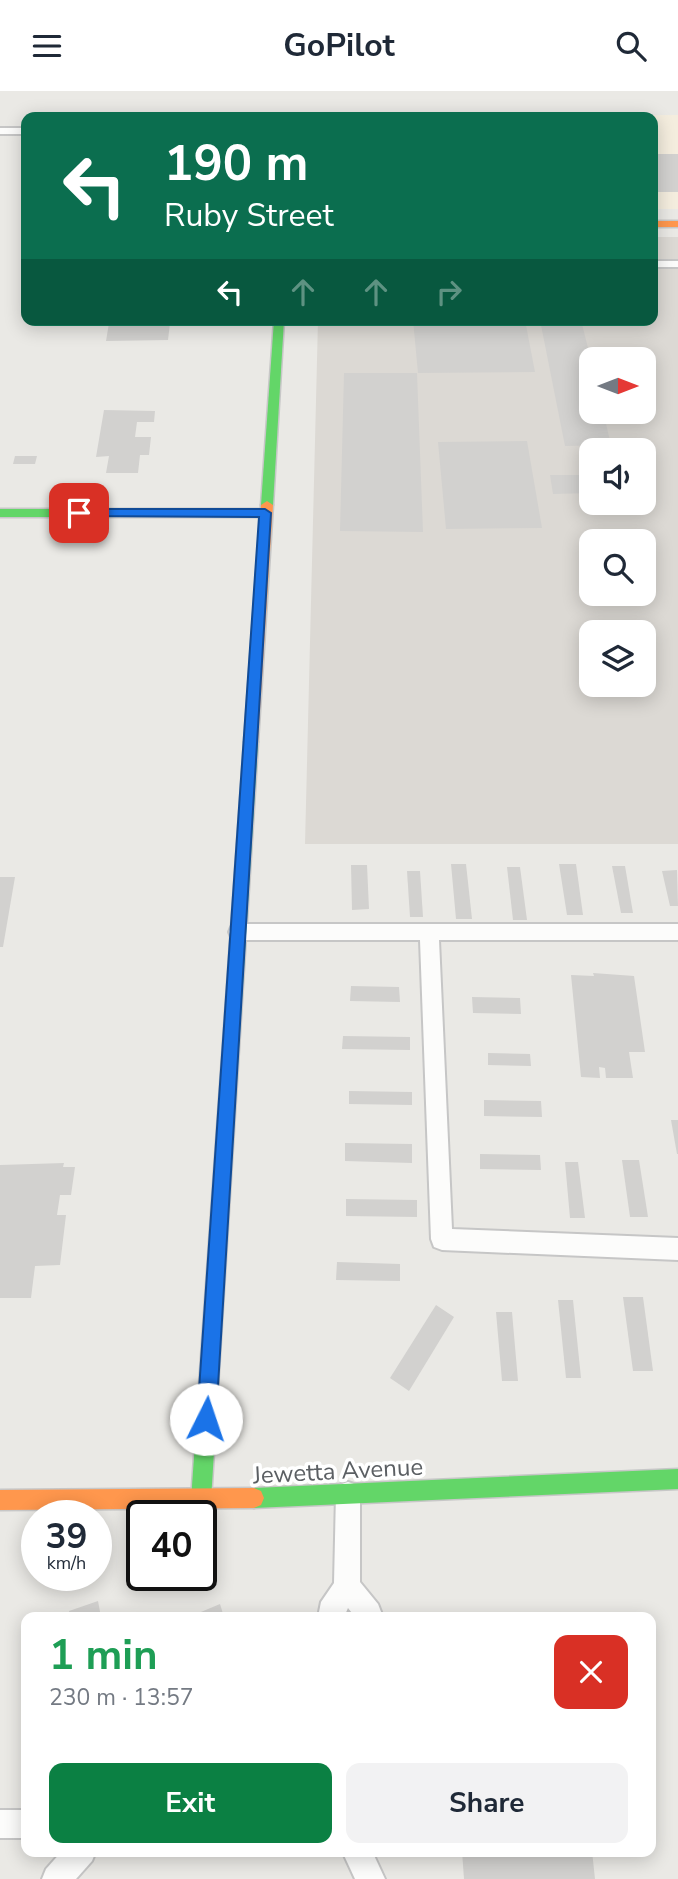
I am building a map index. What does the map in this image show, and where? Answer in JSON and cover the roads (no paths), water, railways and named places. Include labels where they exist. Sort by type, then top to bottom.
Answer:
[{"type":"street","points":[[658,224],[678,224]]},
{"type":"street","points":[[201,1500],[279,326]]},
{"type":"street","points":[[0,513],[265,513]]},
{"type":"street","name":"Jewetta Avenue","points":[[201,1500],[678,1479]]},
{"type":"street","name":"Jewetta Avenue","points":[[0,1500],[126,1500]]},
{"type":"lane","points":[[0,131],[21,131]]},
{"type":"lane","points":[[658,264],[678,264]]},
{"type":"lane","points":[[238,932],[678,932]]},
{"type":"lane","points":[[429,932],[442,1239],[678,1249]]},
{"type":"lane","points":[[331,1612],[347,1587],[348,1493]]},
{"type":"lane","points":[[347,1587],[368,1612]]},
{"type":"lane","points":[[0,1824],[21,1824]]},
{"type":"lane","points":[[56,1879],[76,1857]]},
{"type":"lane","points":[[359,1857],[371,1879]]}]
